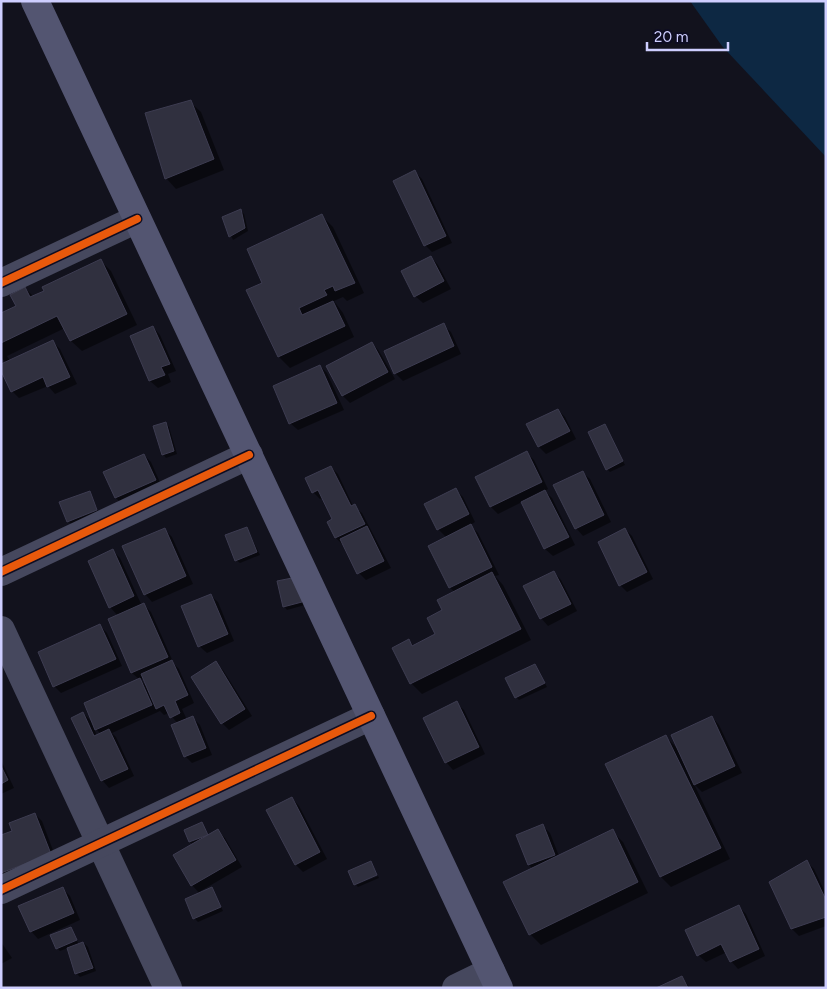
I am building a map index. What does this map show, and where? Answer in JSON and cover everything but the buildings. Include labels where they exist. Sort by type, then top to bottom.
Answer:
[{"type":"main road","points":[[35,1],[495,979]]},
{"type":"street","points":[[1,283],[137,219]]},
{"type":"street","points":[[1,572],[249,455]]},
{"type":"street","points":[[1,630],[168,988]]},
{"type":"street","points":[[1,890],[371,716]]},
{"type":"street","points":[[456,988],[495,979]]},
{"type":"water","points":[[690,1],[826,1],[826,157],[722,46]]},
{"type":"cycle path","points":[[1,283],[137,219]]},
{"type":"cycle path","points":[[1,572],[249,455]]},
{"type":"cycle path","points":[[1,890],[371,716]]}]
